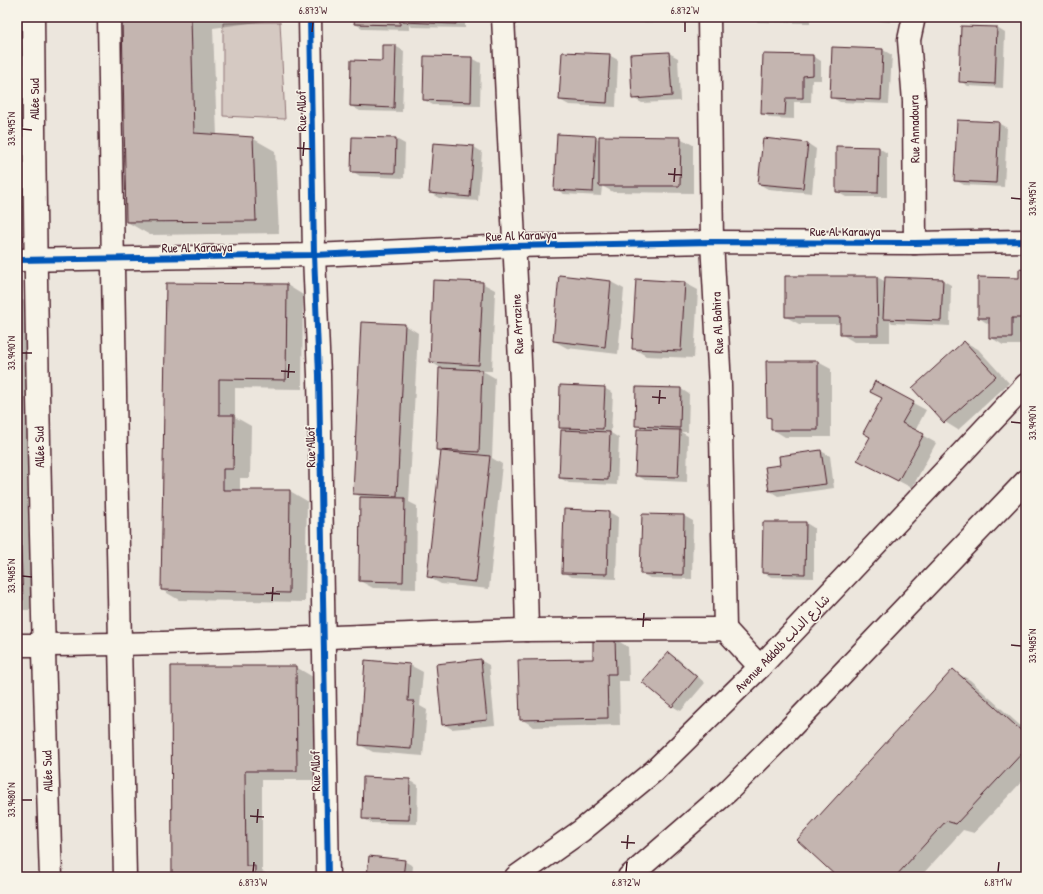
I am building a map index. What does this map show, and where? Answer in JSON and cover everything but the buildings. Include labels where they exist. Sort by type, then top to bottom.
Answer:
[{"type":"street","name":"Allée Sud","points":[[33,17],[26,260],[43,645],[51,877]]},
{"type":"street","points":[[109,17],[125,877]]},
{"type":"street","name":"Rue Allof","points":[[310,17],[314,255],[319,375],[328,877]]},
{"type":"street","name":"Rue Arrazine","points":[[503,17],[520,381],[527,630]]},
{"type":"street","name":"Rue Al Bahira","points":[[709,17],[712,242],[720,385],[725,629]]},
{"type":"street","name":"Rue Annadoura","points":[[914,17],[909,40],[914,101],[915,242]]},
{"type":"street","name":"Rue Al Karawya","points":[[26,260],[314,255],[513,246],[712,242],[1026,241]]},
{"type":"street","name":"Avenue Addolb شارع الدلب","points":[[516,877],[581,831],[654,771],[760,667],[1026,385]]},
{"type":"street","points":[[629,877],[728,790],[771,749],[1026,481]]},
{"type":"street","points":[[17,645],[121,644],[527,630],[725,629],[760,667]]},
{"type":"shaded area","points":[[280,22],[285,119],[223,116],[223,23]]},
{"type":"cycle path","points":[[310,17],[314,255],[319,375],[328,877]]},
{"type":"cycle path","points":[[17,260],[314,255],[513,246],[712,242],[915,243],[1026,241]]}]
